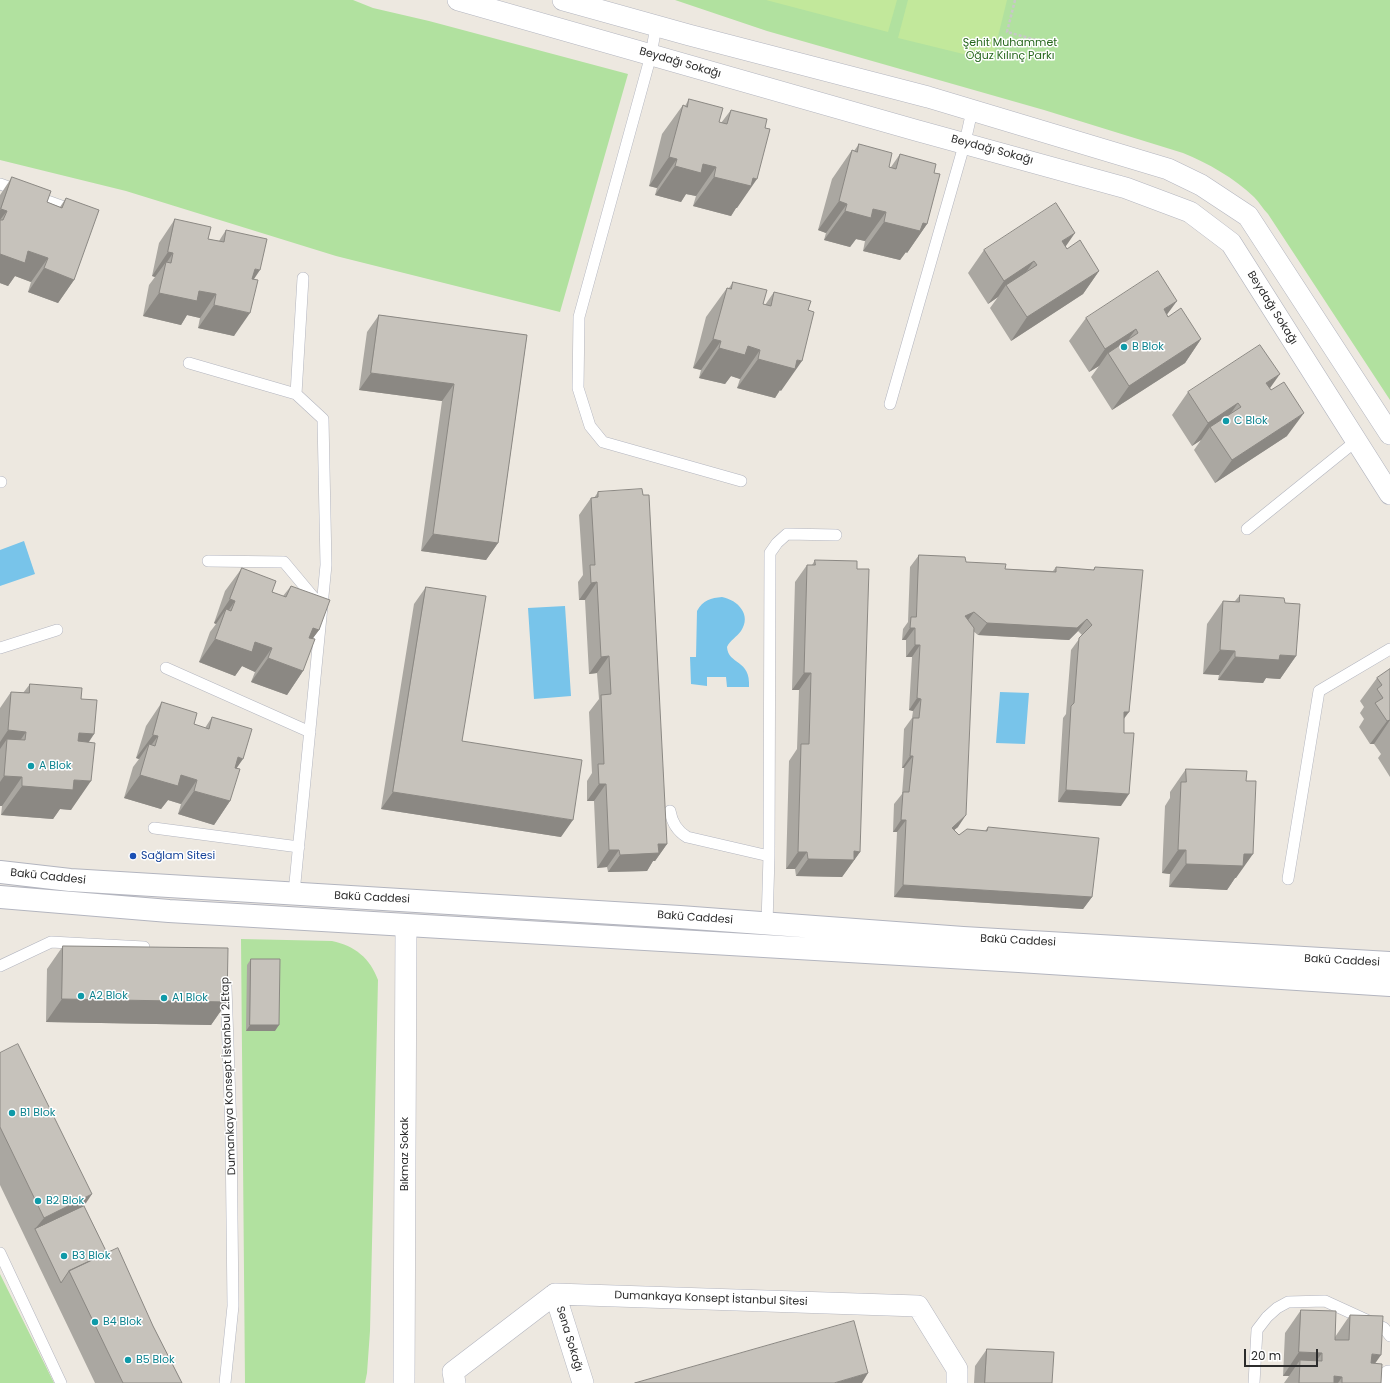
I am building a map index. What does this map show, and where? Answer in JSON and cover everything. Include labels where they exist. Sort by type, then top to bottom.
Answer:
[{"type":"main road","name":"Bakü Caddesi","points":[[0,872],[70,880],[633,914],[963,938],[1390,964]]},
{"type":"main road","name":"Bakü Caddesi","points":[[0,897],[169,911],[1020,961],[1390,985]]},
{"type":"street","name":"Beydağı Sokağı","points":[[458,0],[914,130],[965,142],[1126,188],[1190,212],[1230,243],[1390,494]]},
{"type":"street","points":[[563,0],[656,26],[928,97],[1168,169],[1201,184],[1248,216],[1390,434]]},
{"type":"street","name":"Bıkmaz Sokak","points":[[404,1383],[406,926]]},
{"type":"street","points":[[455,1383],[453,1372],[555,1294]]},
{"type":"street","name":"Sena Sokağı","points":[[555,1294],[583,1383]]},
{"type":"street","name":"Dumankaya Konsept İstanbul Sitesi","points":[[555,1294],[918,1306],[957,1369],[957,1383]]},
{"type":"lane","points":[[656,26],[651,55],[579,317],[578,388],[590,426],[603,442],[741,481]]},
{"type":"lane","points":[[890,404],[965,142],[972,110]]},
{"type":"lane","points":[[0,184],[78,212]]},
{"type":"lane","points":[[296,394],[302,278]]},
{"type":"lane","points":[[189,363],[296,394],[324,419],[326,566],[294,893]]},
{"type":"lane","points":[[1247,529],[1356,441]]},
{"type":"lane","points":[[767,924],[769,856],[770,553],[776,543],[787,534],[836,536]]},
{"type":"lane","points":[[208,561],[284,562],[322,607]]},
{"type":"lane","points":[[0,648],[58,630]]},
{"type":"lane","points":[[1288,879],[1319,691],[1390,649]]},
{"type":"lane","points":[[166,668],[310,732]]},
{"type":"lane","points":[[670,811],[671,820],[675,827],[687,837],[769,856]]},
{"type":"lane","points":[[154,828],[298,848]]},
{"type":"lane","points":[[0,953],[4,964],[51,942],[154,948]]},
{"type":"lane","name":"Dumankaya Konsept İstanbul 2.Etap","points":[[225,1383],[232,1306],[231,1131],[226,975]]},
{"type":"lane","points":[[0,1253],[61,1383]]},
{"type":"lane","points":[[1254,1383],[1257,1330],[1267,1316],[1288,1302],[1325,1301],[1384,1328],[1390,1336]]},
{"type":"path","points":[[1015,0],[1007,32],[1058,46]]},
{"type":"green space","points":[[0,0],[353,0],[373,8],[429,21],[628,74],[560,312],[336,256],[126,191],[0,160]]},
{"type":"green space","name":"Şehit Muhammet Oğuz Kılınç Parkı","points":[[675,0],[1390,0],[1390,400],[1268,214],[1256,199],[1246,190],[1211,166],[1183,153],[1044,110],[767,31]]},
{"type":"green space","points":[[766,0],[897,0],[888,32]]},
{"type":"green space","points":[[908,0],[1007,0],[992,61],[898,38]]},
{"type":"green space","points":[[241,939],[332,941],[340,943],[361,954],[371,965],[378,980],[370,1331],[365,1383],[245,1383]]},
{"type":"green space","points":[[0,1274],[54,1383],[0,1383]]},
{"type":"water","points":[[24,541],[35,574],[0,586],[0,550]]},
{"type":"water","points":[[722,597],[733,601],[742,609],[744,614],[744,625],[741,631],[727,647],[728,653],[731,657],[747,671],[749,687],[727,687],[726,677],[707,677],[707,686],[691,684],[690,657],[696,657],[697,611],[702,604],[708,600]]},
{"type":"water","points":[[565,606],[571,696],[534,699],[528,608]]},
{"type":"water","points":[[1000,692],[1029,693],[1025,744],[996,743]]},
{"type":"building","points":[[689,99],[723,108],[719,122],[727,124],[731,110],[767,119],[765,128],[770,129],[757,179],[753,178],[751,186],[714,177],[716,167],[703,164],[701,173],[675,166],[677,159],[669,157],[683,105],[687,107]]},
{"type":"building","points":[[859,144],[892,153],[889,167],[896,169],[900,154],[936,164],[934,173],[940,174],[927,224],[923,223],[920,231],[884,222],[886,212],[873,209],[871,218],[845,211],[847,204],[839,201],[852,150],[857,152]]},
{"type":"building","points":[[12,177],[51,191],[47,202],[62,208],[66,198],[99,210],[74,280],[44,268],[48,258],[28,251],[25,263],[0,254],[0,220],[3,220],[7,211],[1,209]]},
{"type":"building","points":[[1056,203],[1075,233],[1062,241],[1067,249],[1080,240],[1099,271],[1027,317],[1006,285],[1037,265],[1034,261],[1004,281],[984,250]]},
{"type":"building","points":[[175,219],[211,227],[208,239],[224,242],[226,230],[267,239],[260,270],[255,269],[252,279],[258,280],[250,313],[214,305],[216,294],[199,291],[197,301],[159,293],[166,262],[171,263],[173,253],[168,252]]},
{"type":"building","points":[[1158,271],[1177,301],[1164,309],[1168,317],[1181,308],[1201,339],[1129,386],[1108,353],[1138,333],[1136,329],[1105,349],[1086,318]]},
{"type":"building","points":[[733,282],[767,290],[763,304],[771,306],[774,292],[811,301],[808,310],[814,312],[802,361],[797,360],[795,369],[758,359],[760,350],[748,346],[745,355],[719,348],[721,341],[713,339],[727,288],[731,289]]},
{"type":"building","points":[[379,315],[527,335],[498,543],[433,534],[454,384],[371,373]]},
{"type":"building","points":[[1260,345],[1280,374],[1266,383],[1271,390],[1284,382],[1304,413],[1232,460],[1210,427],[1241,407],[1238,403],[1208,423],[1188,392]]},
{"type":"building","points":[[642,489],[643,495],[649,495],[667,844],[658,844],[659,853],[620,855],[619,850],[609,850],[606,784],[599,784],[598,764],[604,764],[601,695],[611,694],[609,656],[601,657],[597,582],[591,583],[590,565],[595,565],[591,498],[598,497],[598,492]]},
{"type":"building","points":[[919,555],[965,557],[966,562],[1006,564],[1005,569],[1056,572],[1056,567],[1094,570],[1095,567],[1143,570],[1129,712],[1124,712],[1124,733],[1134,733],[1129,794],[1066,790],[1071,706],[1074,703],[1079,638],[1092,625],[1087,619],[1077,628],[987,623],[974,612],[965,616],[974,628],[966,815],[952,828],[959,835],[967,829],[987,831],[988,827],[1099,838],[1092,897],[903,885],[906,820],[901,820],[903,792],[909,792],[913,756],[910,756],[913,718],[919,718],[921,699],[917,698],[920,645],[915,645],[915,628],[910,628],[911,617],[916,617]]},
{"type":"building","points":[[815,560],[857,561],[857,569],[869,569],[860,852],[854,851],[854,860],[808,859],[807,852],[798,852],[801,744],[809,744],[811,673],[804,673],[807,565],[815,565]]},
{"type":"building","points":[[242,568],[276,581],[272,592],[286,597],[291,586],[330,600],[319,630],[313,628],[309,638],[315,639],[303,671],[268,658],[272,648],[255,642],[252,652],[215,639],[226,609],[231,611],[235,601],[230,599]]},
{"type":"building","points":[[426,587],[486,596],[462,741],[582,760],[573,820],[393,792]]},
{"type":"building","points":[[1240,595],[1284,598],[1285,603],[1300,604],[1296,656],[1280,655],[1279,660],[1235,657],[1235,651],[1220,650],[1223,601],[1239,602]]},
{"type":"building","points":[[1390,669],[1390,720],[1387,721],[1375,703],[1383,698],[1377,689],[1382,685],[1377,678]]},
{"type":"building","points":[[30,684],[82,688],[81,699],[97,700],[94,734],[79,733],[78,741],[95,743],[91,781],[74,780],[73,790],[22,786],[22,777],[4,776],[7,739],[25,740],[26,732],[8,730],[11,692],[29,693]]},
{"type":"building","points":[[162,702],[197,713],[194,724],[209,729],[212,717],[252,729],[243,759],[238,757],[235,768],[240,769],[230,801],[194,791],[197,780],[181,775],[178,786],[140,775],[149,744],[155,746],[158,736],[153,735]]},
{"type":"building","points":[[1186,769],[1247,771],[1246,781],[1256,781],[1253,854],[1244,854],[1243,866],[1186,864],[1186,850],[1178,850],[1181,782],[1186,782]]},
{"type":"building","points":[[63,946],[228,948],[227,1002],[62,999]]},
{"type":"building","points":[[251,959],[280,959],[279,1025],[250,1025]]},
{"type":"building","points":[[18,1044],[92,1194],[44,1218],[0,1127],[0,1053]]},
{"type":"building","points":[[84,1206],[107,1253],[69,1271],[61,1283],[35,1229]]},
{"type":"building","points":[[118,1248],[153,1326],[182,1383],[123,1383],[69,1271]]},
{"type":"building","points":[[1301,1310],[1336,1311],[1335,1340],[1349,1340],[1350,1315],[1383,1316],[1381,1355],[1372,1354],[1371,1363],[1382,1364],[1381,1383],[1342,1383],[1342,1377],[1334,1376],[1334,1383],[1299,1383],[1300,1360],[1322,1361],[1322,1353],[1299,1352]]},
{"type":"building","points":[[854,1321],[868,1373],[834,1383],[635,1383]]},
{"type":"building","points":[[987,1349],[1054,1352],[1052,1383],[985,1383]]},
{"type":"place","name":"B Blok","points":[[1124,347]]},
{"type":"place","name":"C Blok","points":[[1226,421]]},
{"type":"place","name":"A Blok","points":[[31,766]]},
{"type":"place","name":"Sağlam Sitesi","points":[[133,856]]},
{"type":"place","name":"A2 Blok","points":[[81,996]]},
{"type":"place","name":"A1 Blok","points":[[164,998]]},
{"type":"place","name":"B1 Blok","points":[[12,1113]]},
{"type":"place","name":"B2 Blok","points":[[38,1201]]},
{"type":"place","name":"B3 Blok","points":[[64,1256]]},
{"type":"place","name":"B4 Blok","points":[[95,1322]]},
{"type":"place","name":"B5 Blok","points":[[128,1360]]}]
